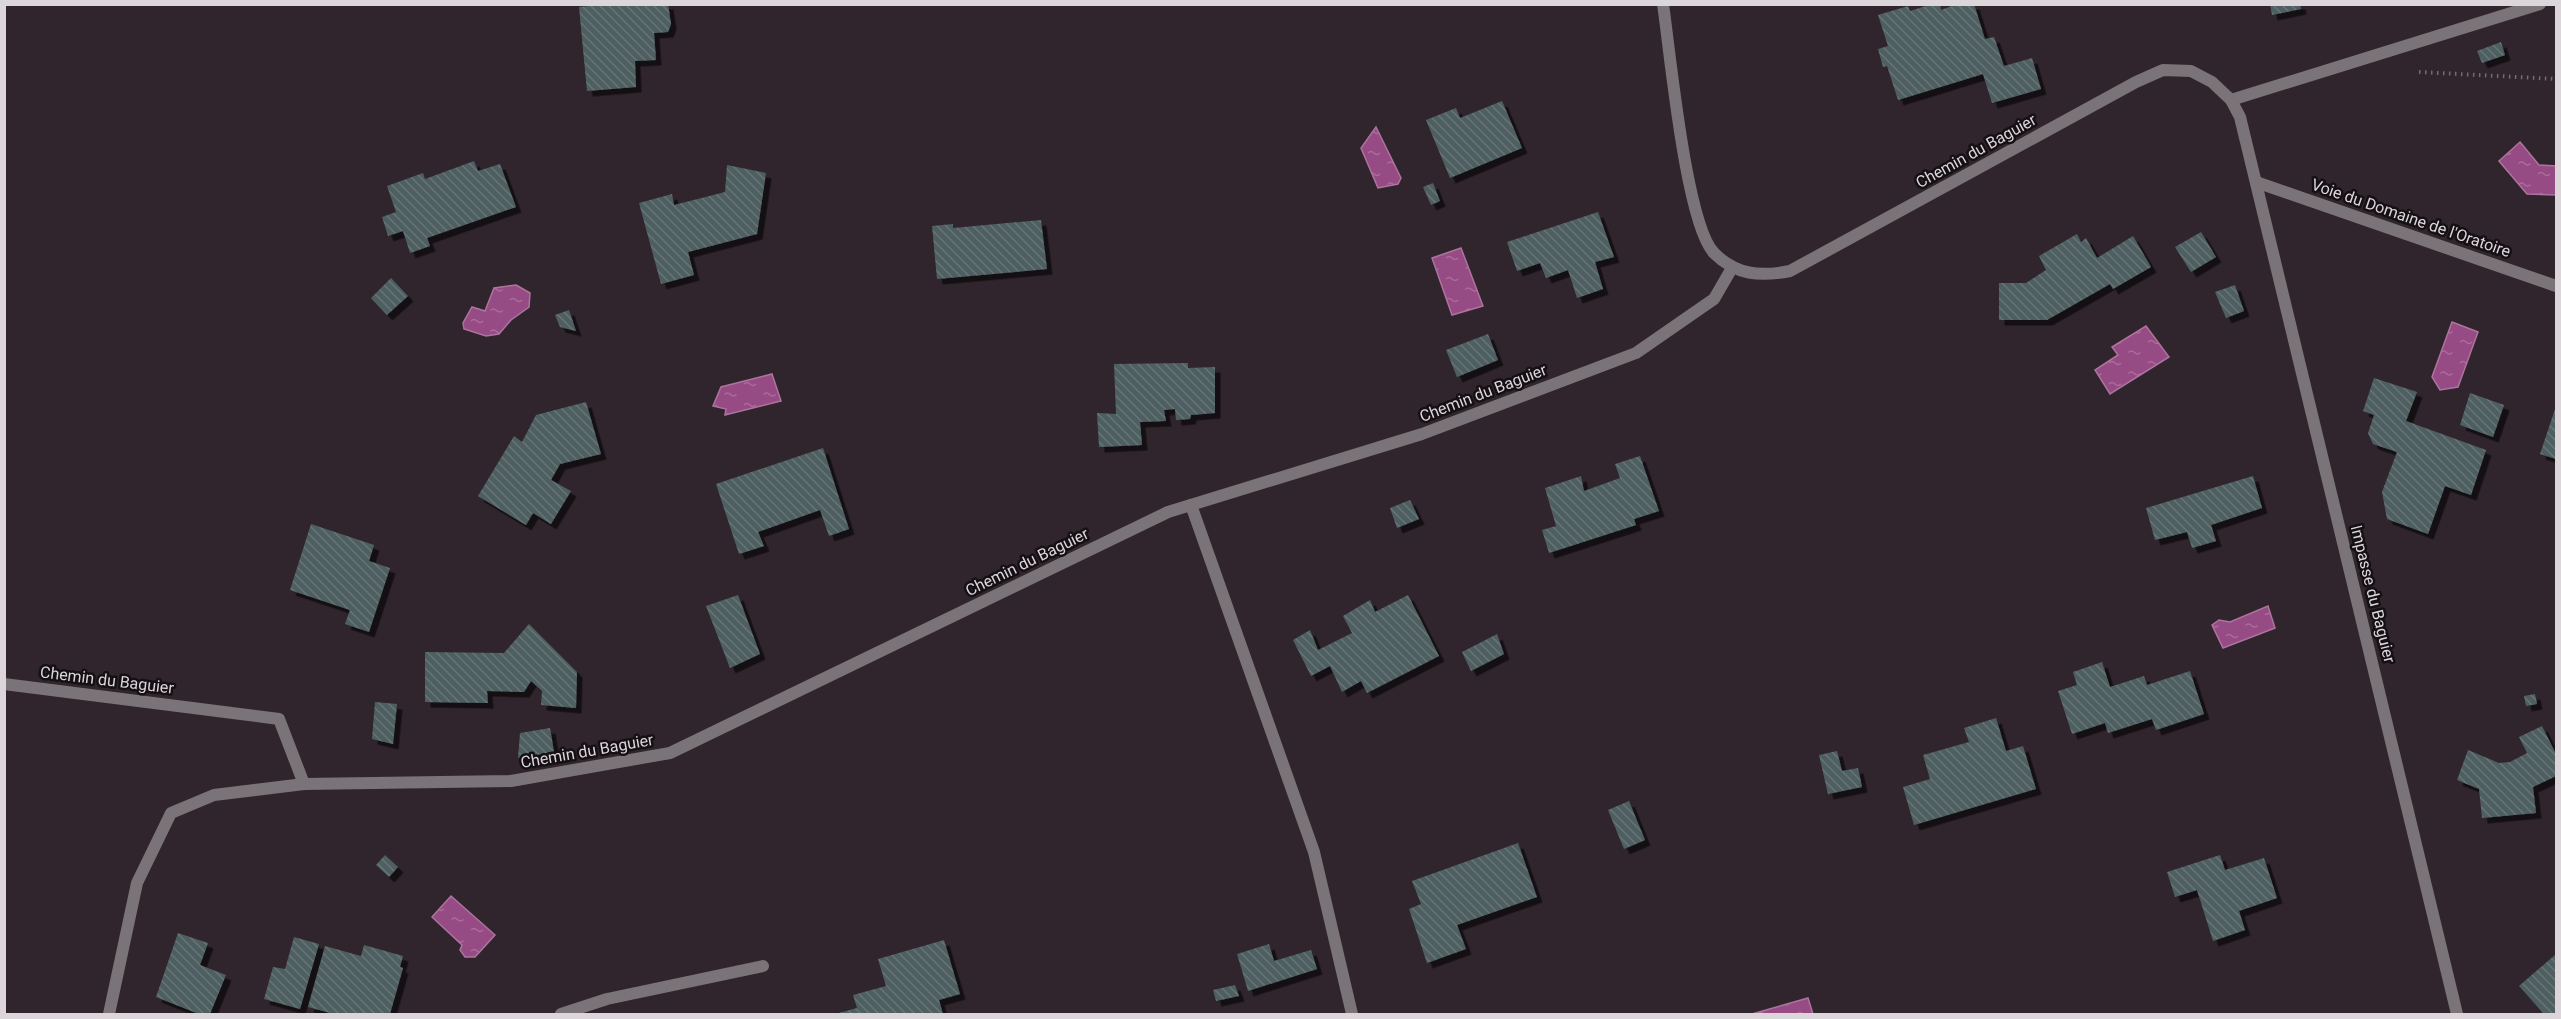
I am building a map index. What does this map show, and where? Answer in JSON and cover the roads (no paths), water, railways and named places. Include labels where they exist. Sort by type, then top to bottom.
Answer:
[{"type":"street","name":"Chemin du Baguier","points":[[1663,4],[1694,205],[1702,232],[1712,251],[1732,268],[1766,276],[1790,271],[2136,82],[2163,70],[2191,71],[2212,82],[2231,100],[2240,117],[2256,182]]},
{"type":"street","points":[[2231,100],[2500,11],[2540,4]]},
{"type":"street","name":"Voie du Domaine de l'Oratoire","points":[[2256,182],[2556,286]]},
{"type":"street","name":"Impasse du Baguier","points":[[2256,182],[2457,1014]]},
{"type":"street","name":"Chemin du Baguier","points":[[109,1014],[137,883],[171,813],[214,795],[304,784],[512,781],[670,753],[1168,512],[1422,434],[1636,353],[1714,299],[1732,268]]},
{"type":"street","points":[[1191,505],[1314,852],[1352,1014]]},
{"type":"street","name":"Chemin du Baguier","points":[[4,684],[279,719],[304,784]]},
{"type":"street","points":[[561,1014],[607,999],[763,966]]},
{"type":"water","points":[[1376,127],[1401,178],[1398,184],[1378,188],[1361,148]]},
{"type":"water","points":[[2520,142],[2539,165],[2556,166],[2556,195],[2527,194],[2499,161]]},
{"type":"water","points":[[1461,248],[1483,306],[1452,315],[1432,258]]},
{"type":"water","points":[[516,285],[530,293],[529,307],[511,320],[499,334],[486,336],[464,329],[463,323],[472,307],[485,311],[494,288]]},
{"type":"water","points":[[2452,322],[2478,332],[2458,387],[2440,390],[2432,377]]},
{"type":"water","points":[[2146,326],[2169,357],[2110,394],[2095,370],[2118,355],[2112,347]]},
{"type":"water","points":[[772,374],[781,401],[725,415],[726,409],[713,406],[721,387]]},
{"type":"water","points":[[2268,606],[2275,628],[2223,648],[2212,625],[2219,620],[2230,622]]},
{"type":"water","points":[[451,896],[495,935],[475,957],[465,957],[460,950],[462,945],[432,917]]},
{"type":"water","points":[[1808,998],[1813,1014],[1752,1014]]}]
